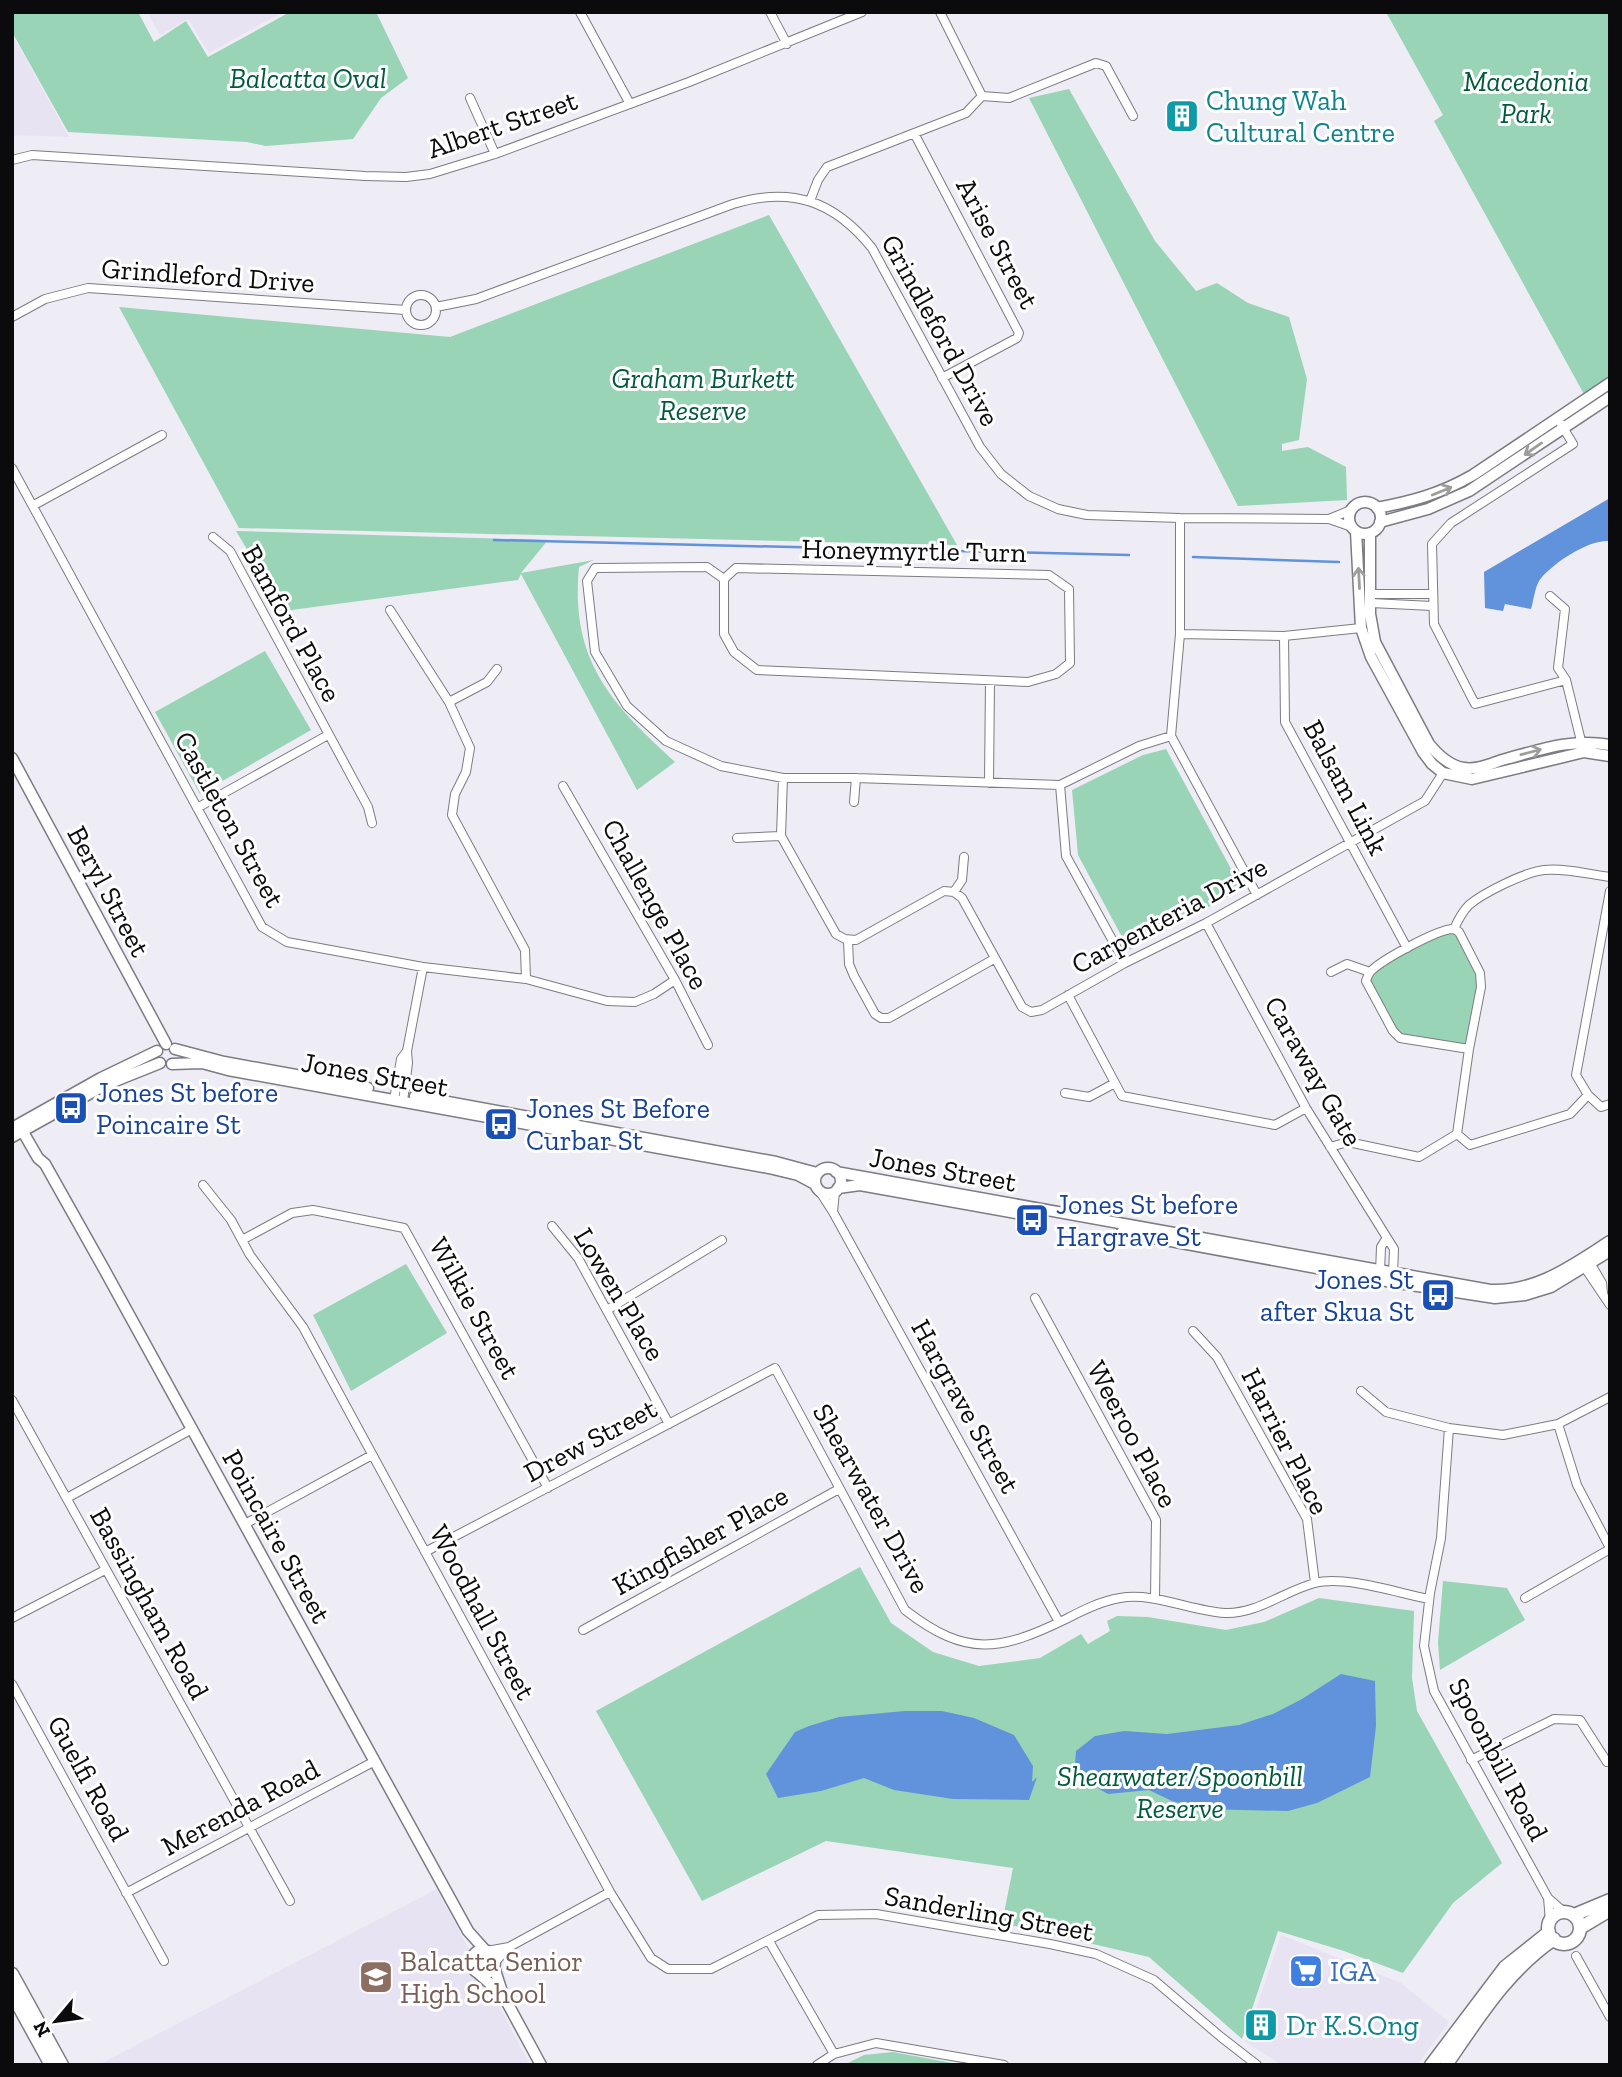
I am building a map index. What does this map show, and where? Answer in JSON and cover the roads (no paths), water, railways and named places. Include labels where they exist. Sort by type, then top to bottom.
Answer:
[{"type":"main road","points":[[1446,2065],[1512,1973],[1533,1953],[1551,1930],[1556,1914],[1569,1914],[1610,1900]]},
{"type":"main road","points":[[1551,1930],[1563,1943],[1568,1943],[1577,1937],[1580,1928],[1610,1910]]},
{"type":"main road","points":[[1569,1914],[1580,1928]]},
{"type":"main road","points":[[1431,2065],[1505,1967],[1551,1930]]},
{"type":"main road","points":[[12,1974],[62,2065]]},
{"type":"main road","points":[[12,1994],[51,2065]]},
{"type":"street","points":[[580,12],[630,104]]},
{"type":"street","points":[[770,12],[787,44]]},
{"type":"street","name":"Albert Street","points":[[12,160],[32,155],[406,177],[446,171],[787,44],[862,12]]},
{"type":"street","points":[[940,12],[982,96]]},
{"type":"street","points":[[982,96],[1009,98],[1096,63],[1106,66],[1133,116]]},
{"type":"street","points":[[810,201],[818,180],[827,167],[966,113],[982,96]]},
{"type":"street","points":[[470,98],[495,154]]},
{"type":"street","name":"Arise Street","points":[[914,133],[1019,333],[1017,338],[943,378]]},
{"type":"street","name":"Grindleford Drive","points":[[436,307],[476,299],[751,198],[792,196],[828,208],[845,219],[872,248],[980,447],[1001,474],[1029,496],[1058,509],[1087,515],[1329,519],[1370,533]]},
{"type":"street","name":"Grindleford Drive","points":[[12,317],[45,299],[88,288],[406,310]]},
{"type":"street","points":[[418,295],[429,297],[436,307],[434,317],[425,324],[412,322],[406,310],[411,299],[418,295]]},
{"type":"street","name":"Grindleford Drive","points":[[1380,522],[1448,502],[1507,467],[1610,383]]},
{"type":"street","name":"Grindleford Drive","points":[[1329,519],[1363,502],[1377,508],[1413,501],[1450,488],[1560,423],[1610,397]]},
{"type":"street","points":[[1560,423],[1573,443],[1451,523],[1432,544],[1432,606],[1434,624],[1475,704],[1566,680]]},
{"type":"street","points":[[34,505],[162,435]]},
{"type":"street","name":"Castleton Street","points":[[12,468],[262,927],[286,942],[422,967],[526,979],[607,1001],[635,1002],[654,994],[675,980]]},
{"type":"street","points":[[1377,508],[1380,522],[1370,533],[1370,614],[1373,635],[1381,656],[1429,744],[1454,765],[1473,768],[1581,741],[1610,746]]},
{"type":"street","points":[[1351,510],[1349,519],[1354,529],[1361,628],[1371,657],[1432,764],[1443,773],[1472,779],[1584,752],[1610,756]]},
{"type":"street","points":[[1180,518],[1180,634],[1171,736],[1257,895]]},
{"type":"street","name":"Bamford Place","points":[[213,537],[230,551],[368,807],[372,823]]},
{"type":"street","points":[[724,579],[707,567],[595,568],[587,581],[594,652],[627,706],[666,741],[721,766],[783,778],[1060,785],[1139,746],[1171,736]]},
{"type":"street","name":"Honeymyrtle Turn","points":[[736,568],[1048,575],[1069,589],[1070,663],[1056,674],[1028,682],[990,681],[757,670],[734,652],[724,634],[724,579],[736,568]]},
{"type":"street","points":[[1371,598],[1433,594]]},
{"type":"street","points":[[1550,596],[1565,609],[1558,668],[1566,680],[1581,741]]},
{"type":"street","points":[[1371,598],[1432,606]]},
{"type":"street","points":[[390,610],[449,702],[470,748],[466,772],[455,794],[452,815],[525,950],[526,979]]},
{"type":"street","points":[[1180,634],[1284,636],[1361,628]]},
{"type":"street","name":"Balsam Link","points":[[1284,636],[1285,722],[1407,948]]},
{"type":"street","points":[[449,702],[487,682],[497,669]]},
{"type":"street","points":[[989,783],[990,681]]},
{"type":"street","name":"Bamford Place","points":[[197,808],[328,736]]},
{"type":"street","name":"Beryl Street","points":[[12,758],[166,1048]]},
{"type":"street","name":"Carpenteria Drive","points":[[954,892],[962,898],[1022,1007],[1031,1012],[1042,1010],[1125,963],[1206,923],[1425,801],[1443,773]]},
{"type":"street","points":[[783,778],[781,836],[836,934],[848,940],[856,940],[944,891],[954,892],[962,880],[964,857]]},
{"type":"street","points":[[854,802],[856,778]]},
{"type":"street","points":[[1060,785],[1066,856],[1125,963]]},
{"type":"street","name":"Challenge Place","points":[[563,786],[675,980],[708,1045]]},
{"type":"street","points":[[737,838],[781,836]]},
{"type":"street","points":[[1454,929],[1462,912],[1471,904],[1514,880],[1541,870],[1610,877]]},
{"type":"street","points":[[1610,891],[1576,1074],[1588,1095],[1601,1107],[1610,1104]]},
{"type":"street","name":"Caraway Gate","points":[[1206,923],[1306,1108],[1394,1250],[1386,1276]]},
{"type":"street","points":[[1457,1134],[1480,987],[1480,973],[1459,932],[1446,929],[1407,948],[1370,972],[1366,981],[1393,1031],[1400,1038],[1469,1049]]},
{"type":"street","points":[[848,940],[849,964],[854,976],[875,1014],[881,1018],[889,1018],[994,959]]},
{"type":"street","points":[[1331,972],[1347,964],[1370,972]]},
{"type":"street","points":[[399,1097],[401,1059],[407,1051],[422,967]]},
{"type":"street","points":[[1068,995],[1122,1096],[1275,1125],[1306,1108]]},
{"type":"street","points":[[160,1063],[156,1058],[166,1048]]},
{"type":"street","points":[[166,1048],[177,1055],[172,1064]]},
{"type":"street","points":[[20,1128],[101,1078],[166,1048]]},
{"type":"street","name":"Jones Street","points":[[166,1048],[223,1062],[786,1172],[817,1183],[829,1194],[837,1189],[860,1185],[1386,1276]]},
{"type":"street","name":"Jones Street","points":[[20,1128],[105,1085],[160,1063],[201,1063],[228,1070],[399,1097]]},
{"type":"street","points":[[1065,1093],[1089,1097],[1115,1083]]},
{"type":"street","points":[[1457,1134],[1470,1145],[1570,1114],[1588,1095]]},
{"type":"street","name":"Poincaire Street","points":[[20,1128],[43,1154],[45,1164],[468,1931],[486,1951]]},
{"type":"street","points":[[1330,1147],[1348,1142],[1419,1157],[1457,1134]]},
{"type":"street","name":"Jones Street","points":[[817,1183],[829,1168],[836,1172],[1479,1296],[1512,1297],[1544,1289],[1585,1262],[1610,1241]]},
{"type":"street","name":"Jones Street","points":[[836,1172],[840,1180],[837,1189]]},
{"type":"street","name":"Hargrave Street","points":[[817,1183],[1059,1622]]},
{"type":"street","name":"Woodhall Street","points":[[203,1185],[231,1220],[250,1255],[303,1327],[610,1892],[651,1958],[668,1969],[711,1969],[769,1941]]},
{"type":"street","points":[[833,1212],[837,1189]]},
{"type":"street","name":"Wilkie Street","points":[[242,1240],[292,1213],[313,1210],[404,1228],[548,1488]]},
{"type":"street","name":"Lowen Place","points":[[552,1226],[578,1258],[669,1424]]},
{"type":"street","points":[[1386,1239],[1381,1247],[1386,1276]]},
{"type":"street","points":[[607,1310],[722,1240]]},
{"type":"street","name":"Jones Street","points":[[1585,1262],[1610,1251]]},
{"type":"street","points":[[1585,1262],[1602,1283],[1603,1293],[1610,1305]]},
{"type":"street","name":"Weeroo Place","points":[[1035,1298],[1156,1520],[1154,1600]]},
{"type":"street","name":"Harrier Place","points":[[1193,1331],[1217,1357],[1307,1519],[1315,1583]]},
{"type":"street","name":"Shearwater Drive","points":[[775,1368],[905,1611],[941,1635],[975,1645],[1005,1644],[1031,1636],[1109,1600],[1123,1597],[1227,1613],[1253,1609],[1315,1583],[1338,1580],[1429,1599]]},
{"type":"street","name":"Drew Street","points":[[425,1552],[775,1368]]},
{"type":"street","points":[[1361,1391],[1386,1412],[1449,1428],[1503,1435],[1558,1424],[1610,1396]]},
{"type":"street","name":"Bassingham Road","points":[[12,1400],[290,1900]]},
{"type":"street","points":[[1525,1598],[1610,1549],[1577,1485],[1558,1424]]},
{"type":"street","name":"Spoonbill Road","points":[[1449,1428],[1441,1538],[1429,1599],[1424,1646],[1434,1691],[1548,1898],[1569,1914]]},
{"type":"street","points":[[68,1498],[192,1429]]},
{"type":"street","points":[[244,1524],[372,1455]]},
{"type":"street","name":"Kingfisher Place","points":[[583,1630],[839,1489]]},
{"type":"street","points":[[12,1618],[105,1570]]},
{"type":"street","name":"Guelfi Road","points":[[12,1685],[164,1961]]},
{"type":"street","points":[[1471,1760],[1554,1719],[1580,1720],[1607,1762]]},
{"type":"street","name":"Merenda Road","points":[[126,1893],[375,1761]]},
{"type":"street","points":[[503,1995],[471,1966],[472,1956],[477,1952],[509,1947],[610,1892]]},
{"type":"street","name":"Spoonbill Road","points":[[1548,1898],[1551,1930]]},
{"type":"street","name":"Sanderling Street","points":[[769,1941],[818,1915],[876,1914],[1097,1954],[1154,1980],[1257,2065]]},
{"type":"street","name":"Poincaire Street","points":[[468,1931],[472,1956]]},
{"type":"street","points":[[769,1941],[834,2054]]},
{"type":"street","points":[[478,1973],[487,1973],[509,1947]]},
{"type":"street","points":[[486,1951],[493,1955],[503,1995],[541,2065]]},
{"type":"street","points":[[1577,1956],[1610,2017]]},
{"type":"street","points":[[817,2065],[834,2054],[876,2043],[1004,2065]]},
{"type":"water","points":[[1610,498],[1610,541],[1583,548],[1548,571],[1538,584],[1531,609],[1505,604],[1503,611],[1485,608],[1484,572]]},
{"type":"water","points":[[1341,1674],[1375,1681],[1376,1726],[1370,1777],[1317,1803],[1288,1811],[1202,1809],[1172,1801],[1149,1790],[1108,1794],[1099,1789],[1087,1774],[1075,1765],[1076,1751],[1095,1736],[1124,1731],[1167,1734],[1239,1725],[1273,1714]]},
{"type":"water","points":[[905,1711],[942,1711],[974,1718],[1014,1735],[1033,1766],[1032,1782],[1037,1777],[1029,1800],[953,1799],[894,1790],[864,1778],[821,1791],[778,1798],[766,1774],[795,1732],[839,1717]]},
{"type":"waterway","points":[[494,540],[1129,555]]},
{"type":"waterway","points":[[1193,557],[1339,562]]},
{"type":"place","name":"Chung Wah Cultural Centre","points":[[1182,116]]},
{"type":"place","name":"Jones St before Poincaire St","points":[[71,1108]]},
{"type":"place","name":"Jones St Before Curbar St","points":[[501,1124]]},
{"type":"place","name":"Jones St before Hargrave St","points":[[1032,1220]]},
{"type":"place","name":"Jones St after Skua St","points":[[1438,1295]]},
{"type":"place","name":"IGA","points":[[1306,1971]]},
{"type":"place","name":"Balcatta Senior High School","points":[[376,1977]]},
{"type":"place","name":"Dr K.S.Ong","points":[[1261,2025]]},
{"type":"park label","name":"Balcatta Oval","points":[[308,78]]},
{"type":"park label","name":"Macedonia Park","points":[[1526,97]]},
{"type":"park label","name":"Graham Burkett Reserve","points":[[703,394]]},
{"type":"park label","name":"Shearwater/Spoonbill Reserve","points":[[1180,1792]]}]
